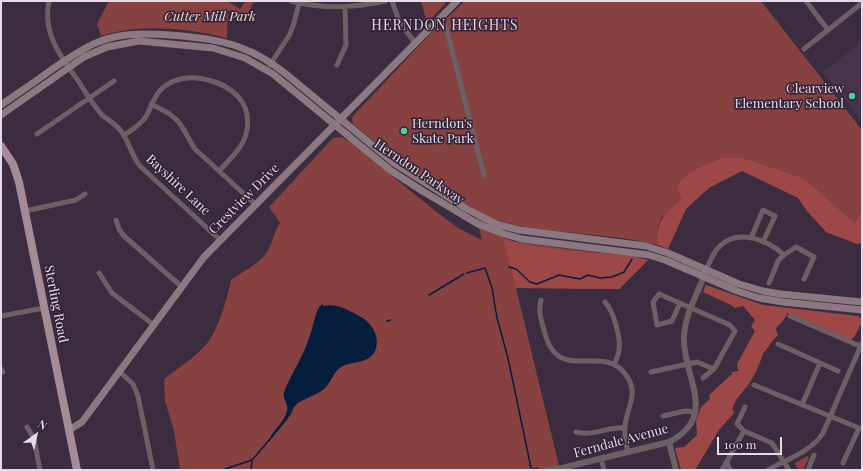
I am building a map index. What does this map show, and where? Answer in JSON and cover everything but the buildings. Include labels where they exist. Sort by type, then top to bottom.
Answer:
[{"type":"main road","name":"Crestview Drive","points":[[69,430],[82,422],[204,257],[457,1]]},
{"type":"main road","name":"Herndon Parkway","points":[[1,115],[83,49],[98,42],[114,36],[138,33],[206,38],[248,50],[271,63],[286,74],[373,156],[403,179],[464,217],[493,231],[522,239],[649,255],[763,291],[862,302]]},
{"type":"main road","name":"Herndon Parkway","points":[[1,105],[66,64],[101,49],[119,44],[140,41],[205,46],[222,49],[245,58],[267,69],[338,122]]},
{"type":"main road","name":"Sterling Road","points":[[1,146],[17,173],[77,470]]},
{"type":"main road","name":"Herndon Parkway","points":[[705,273],[737,291],[760,298],[787,303],[862,310]]},
{"type":"street","name":"Bayshire Lane","points":[[49,1],[47,15],[49,32],[55,48],[89,98],[102,114],[124,135],[132,154],[140,166],[220,240]]},
{"type":"street","points":[[291,1],[325,7],[345,7],[385,1]]},
{"type":"street","points":[[392,1],[399,21],[416,43]]},
{"type":"street","points":[[806,1],[828,30]]},
{"type":"street","points":[[267,69],[290,34],[299,3]]},
{"type":"street","points":[[804,49],[862,3]]},
{"type":"street","points":[[337,66],[346,46],[345,7]]},
{"type":"street","points":[[440,18],[446,26],[484,175]]},
{"type":"street","points":[[124,135],[139,124],[158,93],[169,83],[182,78],[196,78],[219,83],[236,94],[246,111],[247,123],[246,133],[241,146],[219,171]]},
{"type":"street","points":[[37,134],[114,81]]},
{"type":"street","points":[[152,104],[174,116],[183,127],[188,139],[195,149],[256,204]]},
{"type":"street","points":[[25,211],[76,200],[86,194]]},
{"type":"street","points":[[751,238],[764,210],[775,216],[763,242]]},
{"type":"street","points":[[116,220],[119,229],[124,236],[182,287]]},
{"type":"street","name":"Ferndale Avenue","points":[[548,470],[562,468],[669,442],[685,430],[695,412],[696,404],[695,391],[687,364],[684,347],[686,318],[715,252],[723,243],[740,236],[763,242],[779,250],[784,255]]},
{"type":"street","points":[[769,283],[778,261],[796,247],[814,257],[804,279]]},
{"type":"street","points":[[99,274],[112,293],[154,325]]},
{"type":"street","points":[[680,303],[672,320],[658,325],[653,302],[659,294],[680,303],[690,308],[730,325],[735,331],[714,369],[703,378]]},
{"type":"street","points":[[542,300],[540,314],[546,340],[548,346],[556,354],[568,360],[603,361],[614,364],[626,375],[629,380],[632,392],[631,404],[624,428],[628,452]]},
{"type":"street","points":[[605,302],[612,313],[619,339],[619,350],[614,364]]},
{"type":"street","points":[[1,316],[44,308]]},
{"type":"street","points":[[768,470],[815,443],[823,432],[861,345],[790,316]]},
{"type":"street","points":[[778,344],[838,371]]},
{"type":"street","points":[[652,372],[697,362],[714,369]]},
{"type":"street","points":[[802,405],[820,363]]},
{"type":"street","points":[[120,372],[133,384],[138,396],[153,470]]},
{"type":"street","points":[[754,385],[859,428],[843,463]]},
{"type":"street","points":[[745,407],[737,424],[744,431],[772,443],[789,470]]},
{"type":"street","points":[[663,416],[685,411],[695,412]]},
{"type":"street","points":[[26,427],[34,439],[40,470]]},
{"type":"street","points":[[576,432],[589,434],[615,427],[624,428]]},
{"type":"street","points":[[722,470],[744,431]]},
{"type":"street","points":[[669,442],[676,470]]},
{"type":"street","points":[[808,470],[814,455]]},
{"type":"street","points":[[601,458],[604,470]]},
{"type":"street","points":[[727,461],[730,470]]},
{"type":"shaded area","name":"Clearview Elementary School","points":[[862,41],[862,121],[823,72]]},
{"type":"shaded area","points":[[720,158],[744,158],[804,178],[855,223],[862,208],[862,243],[857,244],[826,232],[807,211],[798,198],[742,171],[709,188],[686,209],[668,249],[658,245],[658,231],[662,218],[681,199],[677,185],[691,171]]},
{"type":"shaded area","points":[[503,238],[538,247],[612,254],[648,260],[619,289],[516,288]]},
{"type":"shaded area","points":[[706,285],[763,305],[858,316],[862,319],[858,330],[851,340],[788,313],[776,328],[778,335],[764,353],[750,383],[734,403],[734,413],[719,430],[695,470],[681,470],[675,448],[684,447],[697,435],[696,421],[701,407],[710,399],[709,395],[732,374],[732,372],[738,371],[737,364],[755,331],[751,326],[755,320],[743,306],[735,308],[703,292]]},
{"type":"green space","name":"Cutter Mill Park","points":[[109,1],[227,1],[240,9],[246,1],[254,1],[246,17],[228,11],[227,38],[164,28],[132,29],[101,36],[97,24]]},
{"type":"green space","points":[[421,1],[445,1],[445,4],[427,23]]},
{"type":"green space","points":[[465,1],[761,1],[862,130],[862,208],[855,223],[804,178],[744,158],[720,158],[691,171],[681,199],[674,208],[661,218],[658,227],[658,245],[621,238],[528,227],[499,220],[503,238],[515,242],[631,256],[648,260],[619,289],[516,288],[560,470],[540,470],[538,467],[526,470],[180,470],[174,431],[165,401],[164,379],[208,343],[221,316],[231,280],[259,261],[270,247],[280,223],[269,207],[333,138],[341,137],[349,141],[458,228],[482,240],[474,209],[408,169],[353,124],[352,118],[432,32]]},
{"type":"green space","points":[[807,456],[809,458],[803,470],[799,469],[795,463]]},
{"type":"water","points":[[322,304],[324,306],[329,305],[343,308],[369,323],[376,336],[377,346],[369,358],[341,367],[324,389],[298,403],[272,438],[270,438],[286,415],[287,408],[284,392],[305,348],[316,313]]},
{"type":"waterway","points":[[509,267],[516,269],[530,282],[537,284],[559,275],[580,279],[588,275],[600,278],[612,277],[624,272],[632,259]]},
{"type":"waterway","points":[[467,273],[485,268],[492,288],[497,318],[508,358],[531,468]]},
{"type":"waterway","points":[[429,295],[464,274]]},
{"type":"waterway","points":[[387,321],[391,320]]},
{"type":"waterway","points":[[222,470],[252,460],[271,438]]},
{"type":"waterway","points":[[251,470],[252,460]]},
{"type":"place","name":"Clearview Elementary School","points":[[852,96]]},
{"type":"place","name":"Herndon's Skate Park","points":[[404,131]]},
{"type":"district","name":"HERNDON HEIGHTS","points":[[445,26]]}]
